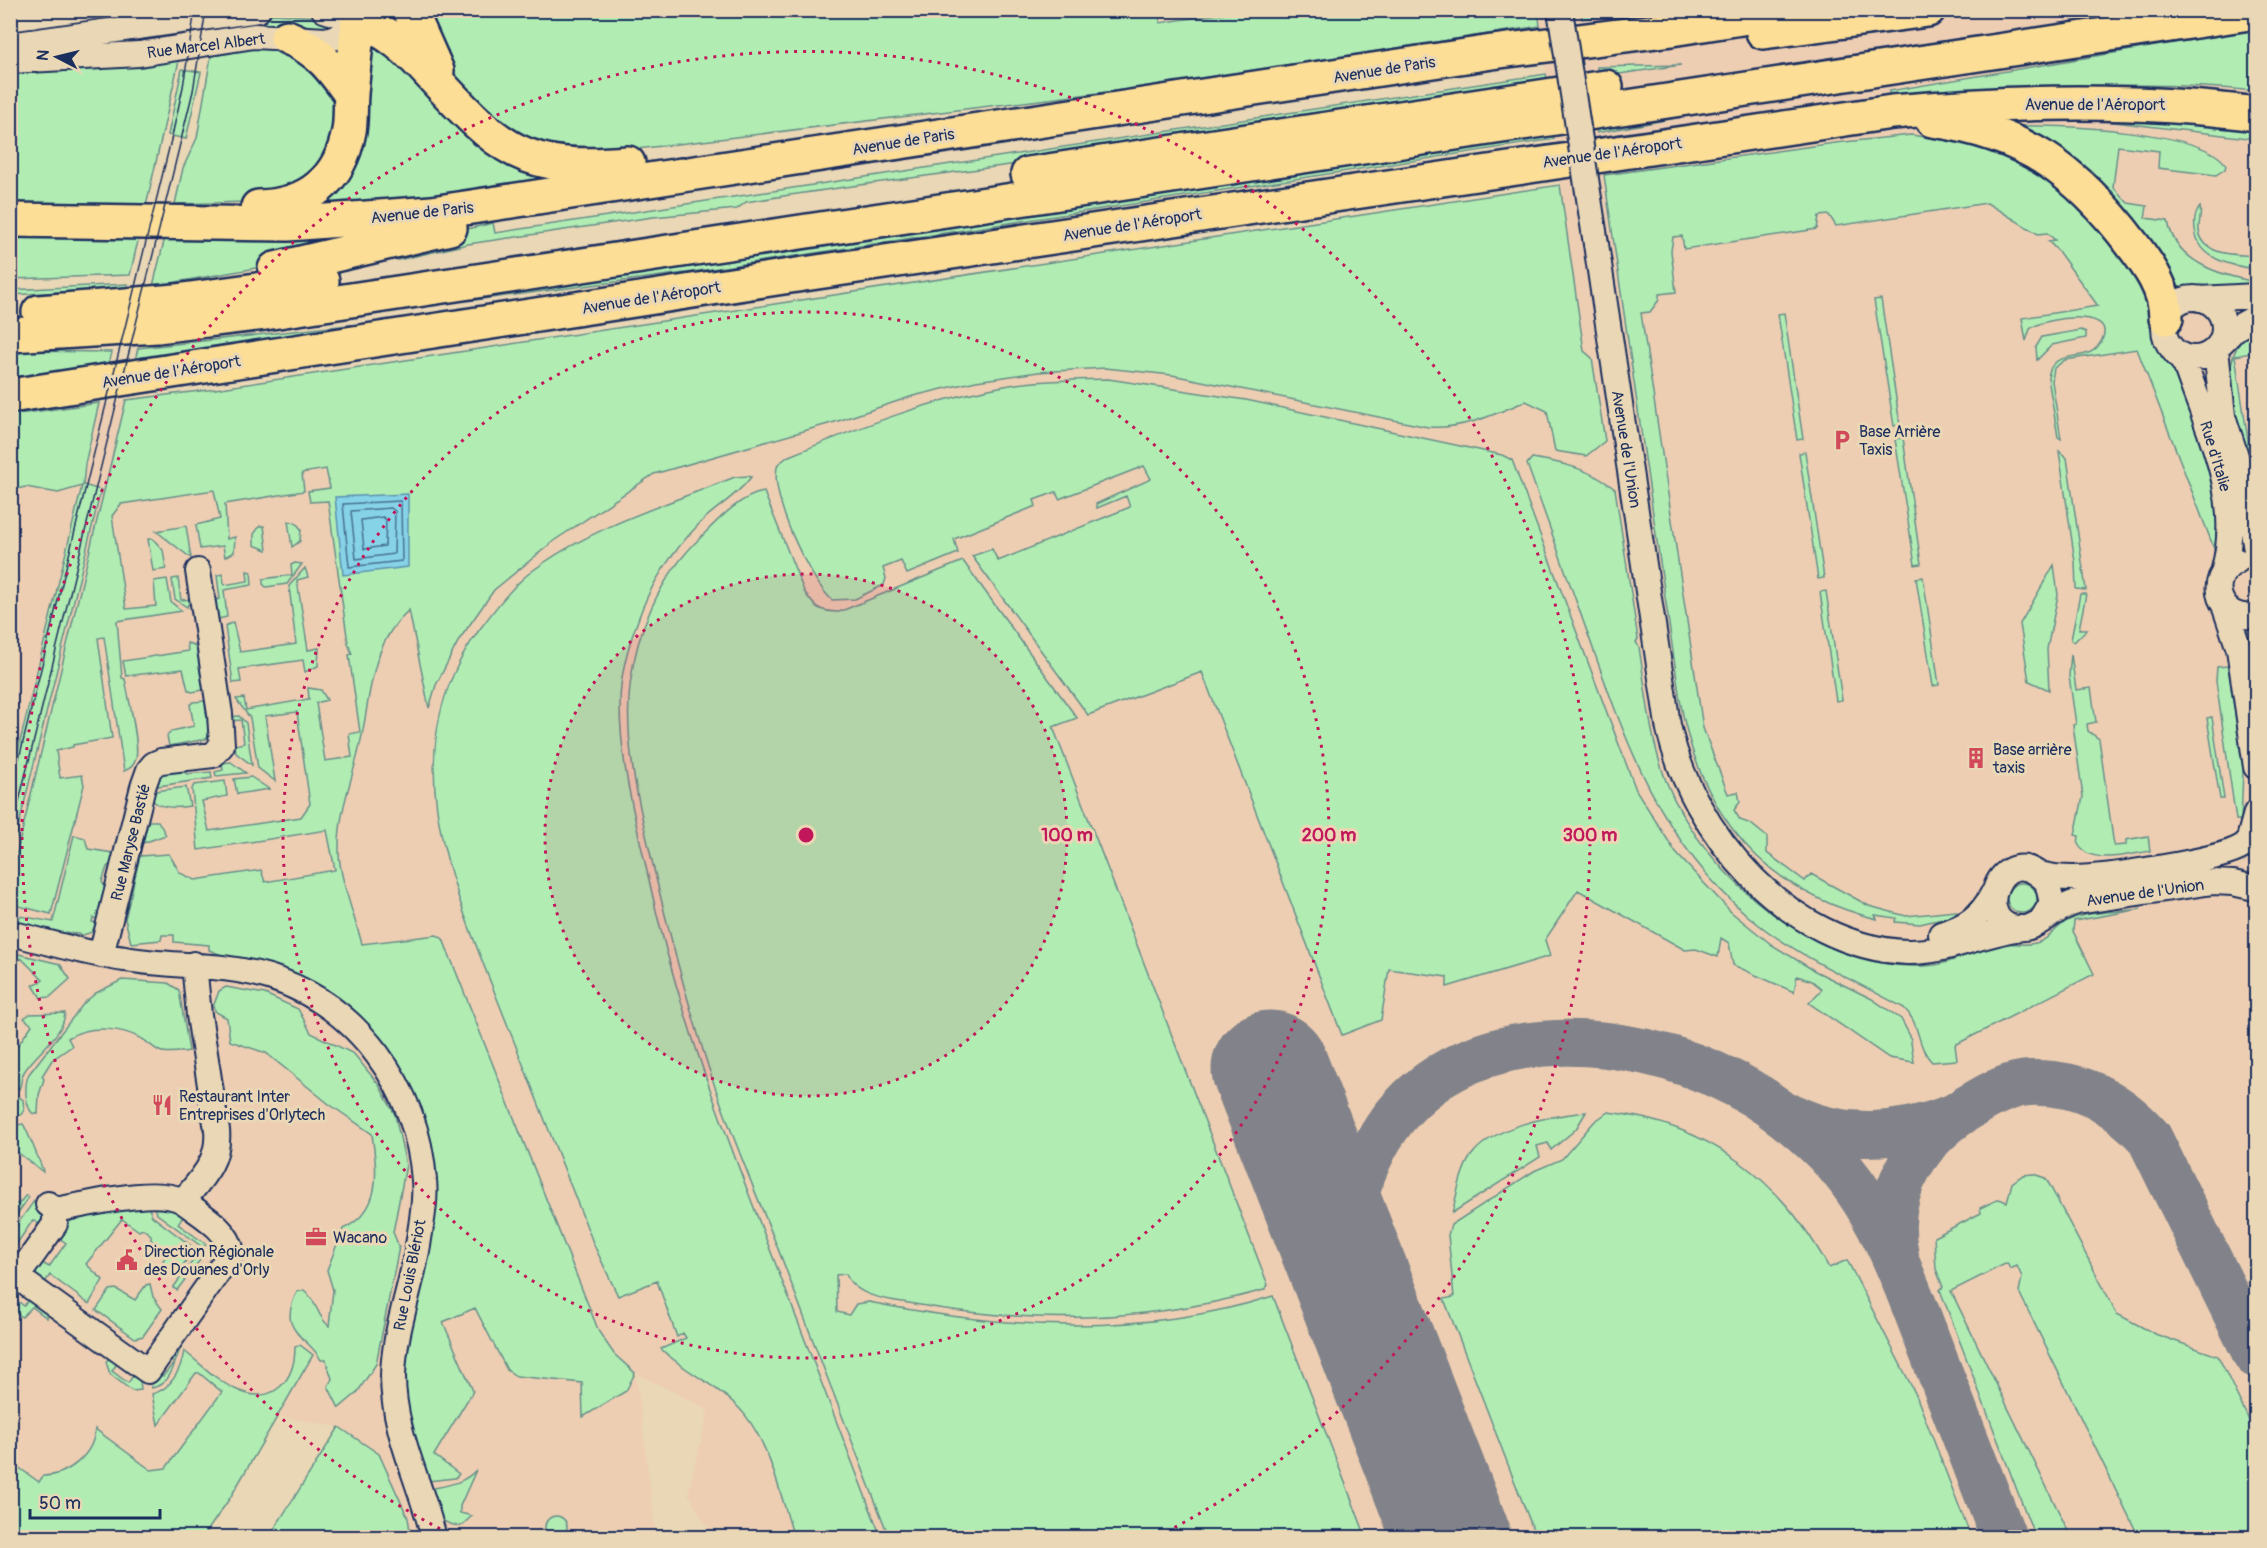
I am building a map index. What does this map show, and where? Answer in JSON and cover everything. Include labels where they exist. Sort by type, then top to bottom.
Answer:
[{"type":"highway","points":[[410,10],[447,92]]},
{"type":"highway","name":"Avenue de Paris","points":[[10,220],[288,224],[432,213],[1461,57],[1792,10]]},
{"type":"highway","points":[[1461,57],[1484,65],[1500,65],[1928,10]]},
{"type":"highway","points":[[10,312],[229,295],[2117,10]]},
{"type":"highway","points":[[10,334],[157,326],[277,311],[2256,12]]},
{"type":"highway","points":[[110,306],[166,288],[213,282],[454,227],[715,184],[735,178],[752,164],[723,153],[594,167],[548,163],[524,156],[480,127],[415,57],[394,39],[359,16]]},
{"type":"highway","points":[[135,220],[186,208],[278,207],[298,201],[330,177],[341,156],[349,131],[359,16]]},
{"type":"highway","points":[[287,37],[310,47],[322,58],[351,95]]},
{"type":"highway","points":[[1434,179],[1445,167],[1456,162],[2020,61],[2050,54],[2087,37]]},
{"type":"highway","points":[[2111,103],[2137,91],[2214,93],[2256,98]]},
{"type":"highway","name":"Avenue de l'Aéroport","points":[[10,396],[777,278],[1892,112],[1993,104],[2111,103],[2175,105],[2256,114]]},
{"type":"highway","points":[[1892,112],[1976,128],[2021,146],[2058,166],[2105,208],[2140,254],[2164,297],[2166,318]]},
{"type":"highway","points":[[157,326],[176,332],[205,334],[531,300],[744,270],[777,278]]},
{"type":"street","name":"Rue Marcel Albert","points":[[10,45],[258,10]]},
{"type":"street","points":[[324,10],[359,16]]},
{"type":"street","name":"Avenue de l'Union","points":[[1560,10],[1673,748],[1681,772],[1704,818],[1717,838],[1781,902],[1813,923],[1875,947],[1901,951],[1928,951],[1955,946],[1996,932],[2032,925],[2062,905],[2077,902],[2213,882],[2256,888]]},
{"type":"street","name":"Rue Marcel Albert","points":[[10,61],[68,60],[139,54],[254,36],[326,40],[344,37],[354,29],[359,16]]},
{"type":"street","points":[[2256,296],[2198,299],[2176,305],[2166,318],[2165,335],[2174,350],[2189,358],[2199,358],[2218,346],[2236,328],[2256,317]]},
{"type":"street","points":[[2198,299],[2213,305],[2223,318],[2223,336],[2218,346]]},
{"type":"street","name":"Rue d'Italie","points":[[2218,346],[2223,416],[2246,487],[2256,550]]},
{"type":"street","name":"Rue d'Italie","points":[[2174,350],[2185,364],[2228,495],[2231,531],[2218,589],[2239,649],[2256,767]]},
{"type":"street","points":[[2224,569],[2238,561],[2256,562]]},
{"type":"street","name":"Rue Maryse Bastié","points":[[100,955],[136,809],[149,770],[161,761],[213,755],[222,745],[220,714],[198,571]]},
{"type":"street","points":[[2225,608],[2240,616],[2256,615]]},
{"type":"street","points":[[2249,840],[2256,813]]},
{"type":"street","name":"Avenue de l'Union","points":[[1745,868],[1770,887],[1815,911],[1862,929],[1896,936],[1928,936],[1956,929],[1979,916],[2001,876],[2020,868],[2040,874],[2075,878],[2210,859],[2231,853],[2249,840]]},
{"type":"street","name":"Avenue de l'Union","points":[[2249,840],[2238,867],[2244,879],[2256,888]]},
{"type":"street","points":[[1992,895],[1997,915],[2004,922],[2032,925],[2052,903],[2052,892],[2040,874]]},
{"type":"street","name":"Rue Louis Blériot","points":[[10,933],[127,960],[232,968],[261,975],[308,994],[342,1016],[366,1040],[390,1072],[407,1102],[419,1142],[424,1182],[419,1240],[395,1344],[395,1409],[404,1446],[426,1502],[434,1538]]},
{"type":"street","points":[[183,1201],[213,1166],[219,1144],[199,1015],[194,964]]},
{"type":"street","points":[[149,1196],[175,1197],[183,1201],[224,1233],[230,1241],[231,1252],[147,1371],[17,1277],[55,1224],[52,1207],[149,1196]]},
{"type":"shaded area","points":[[1538,11],[2256,11],[2256,1537],[713,1537],[688,1493],[708,1414],[705,1408],[636,1373],[656,1537],[397,1537],[339,1427],[278,1416],[230,1498],[203,1537],[116,1537],[11,1462],[11,415],[208,390],[585,333],[1561,193]],"holes":[[[437,935],[446,944],[556,1222],[362,945]]]},
{"type":"green space","points":[[1159,10],[1160,23],[1245,10],[1538,10],[1540,26],[1131,89],[620,151],[536,147],[479,108],[430,42],[418,11]]},
{"type":"green space","points":[[1581,10],[1643,10],[1643,11],[1582,19]]},
{"type":"green space","points":[[274,14],[319,17],[345,27],[228,35],[230,19]]},
{"type":"green space","points":[[2256,29],[2256,91],[2164,85],[2118,85],[2027,89],[1890,102],[1889,91]]},
{"type":"green space","points":[[366,37],[567,183],[287,213],[314,200]]},
{"type":"green space","points":[[283,42],[341,93],[323,175],[246,202],[175,204],[183,168],[197,138],[211,56],[231,53],[231,44]]},
{"type":"green space","points":[[180,56],[146,206],[11,202],[11,68]]},
{"type":"green space","points":[[1681,65],[1599,77],[1597,67]]},
{"type":"green space","points":[[182,69],[201,72],[186,139],[168,135]]},
{"type":"green space","points":[[1546,74],[1547,79],[1230,134],[801,193],[746,202],[737,209],[653,217],[468,244],[398,260],[395,246],[493,223],[495,233]]},
{"type":"green space","points":[[1792,96],[1597,133],[1594,122]]},
{"type":"green space","points":[[2072,117],[2256,125],[2256,139]]},
{"type":"green space","points":[[2013,126],[2092,128],[2126,132],[2189,144],[2212,153],[2226,165],[2225,169],[2216,175],[2158,168],[2159,151],[2118,146],[2113,187],[2128,203],[2147,206],[2145,218],[2168,221],[2172,235],[2189,256],[2214,270],[2256,282],[2256,290],[2200,290],[2187,287],[2176,289]]},
{"type":"green space","points":[[1553,128],[1554,139],[692,272],[437,303],[1449,151],[1523,132]]},
{"type":"green space","points":[[1911,135],[2010,150],[2069,187],[2135,275],[2153,319],[2157,341],[2171,363],[2219,493],[2215,551],[2137,349],[2065,360],[2054,368],[2052,381],[2061,439],[2058,437],[2048,378],[2050,368],[2061,359],[2092,351],[2098,346],[2104,334],[2102,325],[2093,320],[2081,318],[2051,321],[2038,324],[2030,329],[2026,341],[2022,318],[2098,306],[2058,251],[2048,241],[2055,240],[2047,233],[2038,234],[1987,203],[1836,226],[1829,215],[1819,216],[1817,229],[1684,249],[1682,236],[1673,237],[1671,251],[1676,292],[1659,294],[1659,300],[1650,312],[1641,313],[1703,728],[1728,794],[1738,792],[1740,802],[1734,810],[1740,820],[1751,824],[1767,837],[1767,853],[1805,881],[1811,874],[1869,906],[1906,916],[1956,911],[1959,915],[1920,924],[1895,922],[1896,918],[1875,915],[1877,919],[1836,906],[1801,889],[1769,867],[1743,842],[1721,812],[1703,778],[1689,741],[1680,700],[1604,175],[1835,143]]},
{"type":"green space","points":[[1560,185],[1584,351],[1592,358],[1605,441],[1586,456],[1555,451],[1547,411],[1526,401],[1466,424],[1428,427],[1172,375],[1105,368],[1038,372],[976,381],[913,396],[835,422],[654,474],[555,540],[494,590],[459,640],[436,685],[429,708],[409,610],[396,623],[386,638],[374,671],[361,740],[343,808],[339,836],[342,873],[362,944],[437,935],[443,939],[599,1332],[614,1354],[635,1373],[626,1391],[583,1417],[582,1383],[516,1376],[507,1370],[475,1308],[443,1322],[473,1391],[434,1455],[459,1474],[455,1478],[428,1481],[406,1414],[403,1351],[428,1142],[396,1060],[339,1002],[209,950],[209,945],[174,942],[174,935],[162,935],[161,940],[131,943],[125,919],[140,856],[169,854],[180,873],[195,880],[261,870],[265,882],[335,870],[327,830],[198,850],[192,789],[194,785],[225,781],[227,796],[202,801],[209,831],[301,817],[310,804],[297,712],[265,716],[275,781],[258,768],[250,718],[236,699],[244,698],[246,710],[309,699],[308,688],[321,690],[327,700],[316,703],[325,761],[352,757],[349,734],[360,732],[349,655],[352,654],[348,643],[328,501],[310,502],[308,491],[330,488],[326,469],[302,473],[304,491],[225,504],[227,539],[235,537],[234,552],[225,557],[223,546],[200,549],[196,525],[220,519],[214,490],[121,504],[112,516],[126,609],[156,606],[154,581],[167,579],[171,602],[182,611],[117,621],[122,678],[125,679],[137,752],[134,763],[124,771],[104,637],[98,638],[112,738],[73,745],[73,747],[56,751],[60,778],[82,775],[84,785],[51,914],[11,904],[11,877],[126,400],[208,390]]},
{"type":"green space","points":[[2200,207],[2199,231],[2207,246],[2230,254],[2256,256],[2256,269],[2218,260],[2202,248],[2197,239],[2195,226],[2196,215]]},
{"type":"green space","points":[[10,229],[140,232],[130,275],[11,279]]},
{"type":"green space","points":[[353,230],[355,242],[251,269],[153,286],[166,233]]},
{"type":"green space","points":[[128,284],[127,288],[11,295],[10,290]]},
{"type":"green space","points":[[1881,299],[1900,425],[1894,426],[1874,300]]},
{"type":"green space","points":[[1784,313],[1803,439],[1797,440],[1778,314]]},
{"type":"green space","points":[[349,325],[391,327],[134,365],[138,348]]},
{"type":"green space","points":[[2081,330],[2086,332],[2086,338],[2052,345],[2037,360],[2036,347],[2042,337]]},
{"type":"green space","points":[[2256,330],[2256,352],[2235,356],[2250,453],[2256,453],[2256,489],[2237,427],[2230,380],[2233,359],[2241,342]]},
{"type":"green space","points":[[11,351],[112,352],[107,370],[11,383]]},
{"type":"green space","points":[[1108,379],[1246,400],[1502,455],[1512,460],[1636,790],[1676,853],[1731,912],[1772,945],[1815,971],[1872,999],[1901,1019],[1910,1036],[1914,1062],[1889,1058],[1809,1003],[1822,989],[1812,981],[1797,976],[1794,992],[1733,965],[1729,943],[1721,938],[1718,957],[1696,949],[1685,950],[1578,890],[1545,940],[1550,956],[1447,987],[1447,977],[1389,969],[1381,1020],[1342,1035],[1202,672],[1088,715],[972,556],[992,549],[998,561],[1130,507],[1126,496],[1097,508],[1096,504],[1151,479],[1144,466],[1059,499],[1056,492],[1034,500],[1036,506],[954,539],[958,553],[907,574],[901,561],[883,568],[886,578],[884,585],[855,599],[832,600],[823,590],[802,556],[784,514],[776,477],[778,464],[789,456],[844,434],[957,397],[1016,384]]},
{"type":"green space","points":[[99,403],[85,464],[83,485],[101,490],[11,857],[11,779],[82,486],[58,493],[26,487],[11,490],[11,415]]},
{"type":"green space","points":[[1903,438],[1921,564],[1915,565],[1895,439]]},
{"type":"green space","points":[[2059,451],[2067,458],[2086,590],[2076,589],[2075,562]]},
{"type":"green space","points":[[1805,452],[1824,578],[1818,579],[1799,453]]},
{"type":"green space","points":[[1532,458],[1576,468],[1596,476],[1615,489],[1638,639],[1636,642],[1639,647],[1656,749],[1666,781],[1684,818],[1709,853],[1739,886],[1774,915],[1812,938],[1852,956],[1893,965],[1935,965],[1996,944],[2036,943],[2045,939],[2065,922],[2077,917],[2141,909],[2074,921],[2073,931],[2094,974],[1955,1045],[1957,1060],[1932,1062],[1923,1049],[1913,1021],[1904,1008],[1804,955],[1748,916],[1717,887],[1691,856],[1669,823],[1633,753],[1527,464]]},
{"type":"green space","points":[[735,477],[751,477],[745,484],[700,523],[681,544],[649,593],[634,630],[621,683],[623,749],[634,815],[660,928],[703,1069],[736,1161],[881,1537],[794,1537],[765,1449],[747,1417],[726,1396],[661,1349],[686,1338],[683,1333],[677,1337],[657,1281],[618,1296],[594,1245],[467,922],[451,873],[440,825],[434,776],[437,728],[451,680],[477,633],[507,595],[520,581],[550,558],[601,531]]},
{"type":"green space","points":[[764,492],[804,591],[818,608],[839,612],[963,561],[1077,718],[1053,727],[1268,1285],[1264,1290],[1177,1309],[1090,1317],[1046,1317],[958,1311],[885,1299],[857,1288],[846,1274],[836,1275],[837,1312],[849,1315],[856,1304],[869,1302],[970,1318],[1071,1325],[1173,1318],[1223,1309],[1273,1296],[1366,1537],[889,1537],[734,1139],[708,1066],[662,902],[631,758],[630,686],[638,645],[652,606],[673,570],[700,538],[737,504],[755,494]]},
{"type":"green space","points":[[288,521],[296,523],[301,529],[300,541],[292,547]]},
{"type":"green space","points":[[186,526],[191,558],[156,531]]},
{"type":"green space","points":[[260,526],[264,526],[267,550],[254,545],[254,534]]},
{"type":"green space","points":[[148,539],[153,539],[163,550],[166,569],[153,571]]},
{"type":"green space","points":[[302,564],[287,584],[266,587],[263,584],[263,579],[292,575],[291,565]]},
{"type":"green space","points":[[2054,565],[2058,595],[2047,649],[2049,690],[2029,681],[2020,624]]},
{"type":"green space","points":[[305,568],[308,577],[297,580],[308,650],[319,648],[318,666],[305,672],[303,660],[239,669],[241,682],[233,683],[225,626],[233,622],[240,652],[296,644],[289,586]]},
{"type":"green space","points":[[247,571],[251,572],[252,585],[224,590],[227,617],[214,620],[211,601],[220,599],[217,575],[223,574],[224,585],[248,581]]},
{"type":"green space","points":[[1923,577],[1939,685],[1933,686],[1916,578]]},
{"type":"green space","points":[[178,578],[181,600],[193,599],[195,608],[188,604],[187,607],[175,599],[172,579]]},
{"type":"green space","points":[[1826,591],[1842,700],[1836,701],[1820,592]]},
{"type":"green space","points":[[2080,594],[2086,594],[2079,629],[2087,629],[2074,642],[2071,640]]},
{"type":"green space","points":[[187,643],[194,645],[197,650],[203,690],[192,692],[188,690],[183,669],[126,676],[123,661],[188,651]]},
{"type":"green space","points":[[2071,654],[2076,690],[2091,688],[2096,722],[2087,724],[2088,731],[2099,739],[2114,846],[2126,845],[2126,840],[2148,836],[2150,851],[2101,857],[2084,851],[2078,844],[2079,836],[2075,835],[2083,797],[2073,725],[2076,724],[2069,676]]},
{"type":"green space","points":[[2228,666],[2243,769],[2241,823],[2240,820],[2236,820],[2216,681],[2217,667]]},
{"type":"green space","points":[[205,701],[209,735],[206,739],[169,746],[167,736],[172,731],[194,726],[190,705],[193,702]]},
{"type":"green space","points":[[239,716],[246,723],[252,765],[236,753],[235,745],[244,743],[241,720],[229,721],[228,717]]},
{"type":"green space","points":[[2212,717],[2224,799],[2220,799],[2207,718]]},
{"type":"green space","points":[[231,762],[246,773],[216,776],[215,772],[223,770],[222,763]]},
{"type":"green space","points":[[182,766],[183,771],[187,774],[211,772],[212,778],[151,787],[154,774]]},
{"type":"green space","points":[[251,777],[269,789],[237,794],[234,779]]},
{"type":"green space","points":[[186,787],[190,806],[165,806],[152,800],[155,791]]},
{"type":"green space","points":[[148,821],[158,821],[166,835],[143,843]]},
{"type":"green space","points":[[74,835],[85,838],[88,849],[113,853],[115,860],[107,867],[102,882],[108,892],[102,919],[93,918],[92,922],[96,923],[92,932],[83,935],[66,932],[64,936],[18,924],[20,916],[53,922]]},
{"type":"green space","points":[[2022,883],[2033,887],[2037,898],[2033,909],[2022,913],[2011,909],[2007,898],[2011,887]]},
{"type":"green space","points":[[10,952],[60,964],[70,979],[50,997],[41,998],[33,985],[43,980],[21,958],[15,967],[11,968]]},
{"type":"green space","points":[[122,980],[168,983],[179,990],[189,1051],[162,1052],[134,1035],[115,1030],[95,1029],[76,1034],[68,1038],[72,1046],[52,1060],[42,1076],[44,1079],[39,1095],[38,1114],[32,1113],[26,1094],[29,1074],[84,1003],[96,993]]},
{"type":"green space","points":[[226,987],[265,994],[298,1009],[311,1033],[354,1054],[379,1085],[395,1115],[406,1165],[393,1232],[399,1247],[376,1364],[357,1393],[339,1408],[328,1386],[332,1379],[326,1360],[321,1360],[296,1332],[290,1316],[291,1306],[297,1292],[304,1290],[329,1326],[333,1290],[327,1270],[343,1229],[356,1221],[371,1200],[376,1175],[372,1134],[329,1104],[266,1053],[230,1041],[227,1018],[216,1012],[213,1007],[219,991]]},
{"type":"green space","points":[[65,1013],[60,1029],[24,1072],[19,1089],[11,1083],[11,1055],[32,1025],[24,1018],[30,1014]]},
{"type":"green space","points":[[11,1090],[23,1100],[24,1110],[21,1115],[11,1117]]},
{"type":"green space","points":[[1586,1112],[1576,1129],[1551,1150],[1548,1143],[1537,1146],[1540,1157],[1452,1213],[1464,1169],[1471,1156],[1481,1145],[1493,1137],[1524,1124]]},
{"type":"green space","points":[[1608,1112],[1645,1119],[1679,1129],[1710,1143],[1765,1183],[1789,1208],[1829,1268],[1847,1260],[1916,1395],[1971,1537],[1536,1537],[1444,1299],[1454,1297],[1448,1235],[1451,1225],[1534,1171],[1562,1159],[1594,1122]]},
{"type":"green space","points":[[23,1124],[43,1172],[11,1147],[11,1126]]},
{"type":"green space","points":[[2033,1174],[2045,1178],[2049,1184],[2117,1314],[2155,1334],[2218,1356],[2256,1435],[2256,1537],[2139,1537],[2019,1292],[2022,1277],[2017,1266],[2010,1269],[2007,1263],[1951,1291],[2071,1537],[2035,1537],[1940,1290],[1943,1287],[1936,1269],[1934,1237],[1981,1213],[1980,1208],[1999,1199],[2007,1202],[2012,1183],[2023,1175]]},
{"type":"green space","points":[[26,1195],[29,1197],[11,1223],[11,1200],[18,1205]]},
{"type":"green space","points":[[34,1201],[45,1210],[43,1227],[33,1220],[11,1252],[11,1233]]},
{"type":"green space","points":[[153,1204],[185,1214],[178,1224],[207,1245],[201,1246],[157,1214]]},
{"type":"green space","points":[[148,1206],[152,1216],[194,1248],[177,1275],[169,1274],[160,1266],[168,1252],[151,1240],[151,1235],[143,1229],[139,1231],[122,1219],[86,1264],[103,1280],[89,1304],[50,1275],[43,1285],[37,1279],[34,1270],[39,1261],[49,1267],[66,1243],[56,1236],[74,1218],[84,1214]]},
{"type":"green space","points":[[200,1251],[206,1252],[177,1290],[173,1288]]},
{"type":"green space","points":[[150,1284],[153,1297],[162,1309],[143,1336],[135,1338],[96,1310],[110,1290],[116,1289],[135,1300],[146,1285]]},
{"type":"green space","points":[[10,1295],[24,1306],[31,1296],[32,1302],[47,1312],[47,1318],[32,1307],[22,1317],[11,1310]]},
{"type":"green space","points":[[180,1340],[185,1340],[170,1375],[160,1385],[152,1388],[151,1380],[156,1372],[163,1376],[174,1363],[164,1356]]},
{"type":"green space","points":[[300,1345],[313,1355],[230,1498],[203,1537],[11,1537],[11,1462],[39,1482],[43,1476],[62,1472],[78,1462],[90,1447],[95,1429],[151,1470],[166,1468],[222,1392],[196,1373],[158,1425],[152,1394],[170,1383],[181,1365],[184,1351],[230,1387],[261,1395],[280,1387],[286,1380],[294,1359],[295,1347]]},
{"type":"green space","points":[[107,1353],[118,1362],[112,1371],[128,1383],[133,1376],[140,1380],[141,1390],[132,1391],[110,1374],[106,1362],[109,1358]]},
{"type":"green space","points":[[339,1427],[379,1454],[408,1518],[411,1537],[269,1537]]},
{"type":"green space","points":[[476,1470],[460,1506],[460,1513],[472,1516],[461,1526],[446,1522],[438,1515],[429,1489],[460,1481]]},
{"type":"green space","points":[[556,1516],[564,1519],[567,1527],[564,1535],[556,1538],[548,1535],[545,1527],[548,1519]]},
{"type":"water","points":[[408,494],[408,567],[343,575],[335,497]]},
{"type":"taxiway","points":[[1369,1323],[1361,1297],[1352,1251],[1353,1207],[1367,1162],[1380,1138],[1412,1098],[1451,1070],[1496,1052],[1544,1044],[1594,1044],[1644,1052],[1693,1066],[1737,1085],[1785,1116],[1827,1153],[1862,1197],[1890,1247],[1901,1273],[2004,1538]]},
{"type":"taxiway","points":[[1896,1255],[1893,1230],[1895,1207],[1901,1185],[1910,1165],[1939,1129],[1958,1114],[1984,1099],[2016,1085],[2047,1083],[2080,1090],[2124,1113],[2149,1137],[2256,1355]]},
{"type":"taxiway","points":[[1792,1117],[1832,1130],[1873,1134],[1913,1129],[1953,1117]]},
{"type":"runway","points":[[1270,1069],[1452,1538]]},
{"type":"tram line","points":[[10,795],[172,136],[183,87],[195,10]]},
{"type":"tram line","points":[[10,838],[193,91],[206,10]]},
{"type":"place","name":"Base Arrière Taxis","points":[[1842,440]]},
{"type":"place","name":"Base arrière taxis","points":[[1976,758]]},
{"type":"place","name":"Restaurant Inter Entreprises d'Orlytech","points":[[162,1105]]},
{"type":"place","name":"Wacano","points":[[316,1237]]},
{"type":"place","name":"Direction Régionale des Douanes d'Orly","points":[[127,1260]]}]
